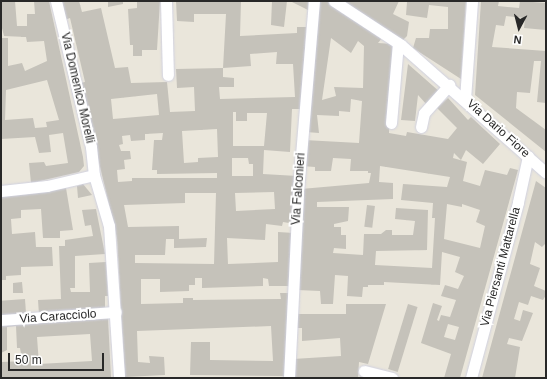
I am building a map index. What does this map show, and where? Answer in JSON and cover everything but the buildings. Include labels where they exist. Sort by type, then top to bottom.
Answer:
[{"type":"street","name":"Via Domenico Morelli","points":[[56,1],[91,147],[94,175],[109,226],[116,312],[119,378]]},
{"type":"street","points":[[166,1],[168,75]]},
{"type":"street","name":"Via Falconieri","points":[[289,378],[297,205],[314,1]]},
{"type":"street","name":"Via Dario Fiore","points":[[334,1],[398,43],[465,99],[546,173]]},
{"type":"street","points":[[465,99],[472,1]]},
{"type":"street","points":[[391,123],[398,43]]},
{"type":"street","points":[[421,128],[424,113],[449,85]]},
{"type":"street","name":"Via Piersanti Mattarella","points":[[471,378],[518,202],[528,156]]},
{"type":"street","points":[[1,191],[47,186],[94,175]]},
{"type":"street","name":"Via Caracciolo","points":[[1,320],[116,312]]},
{"type":"street","points":[[364,371],[392,378]]}]
